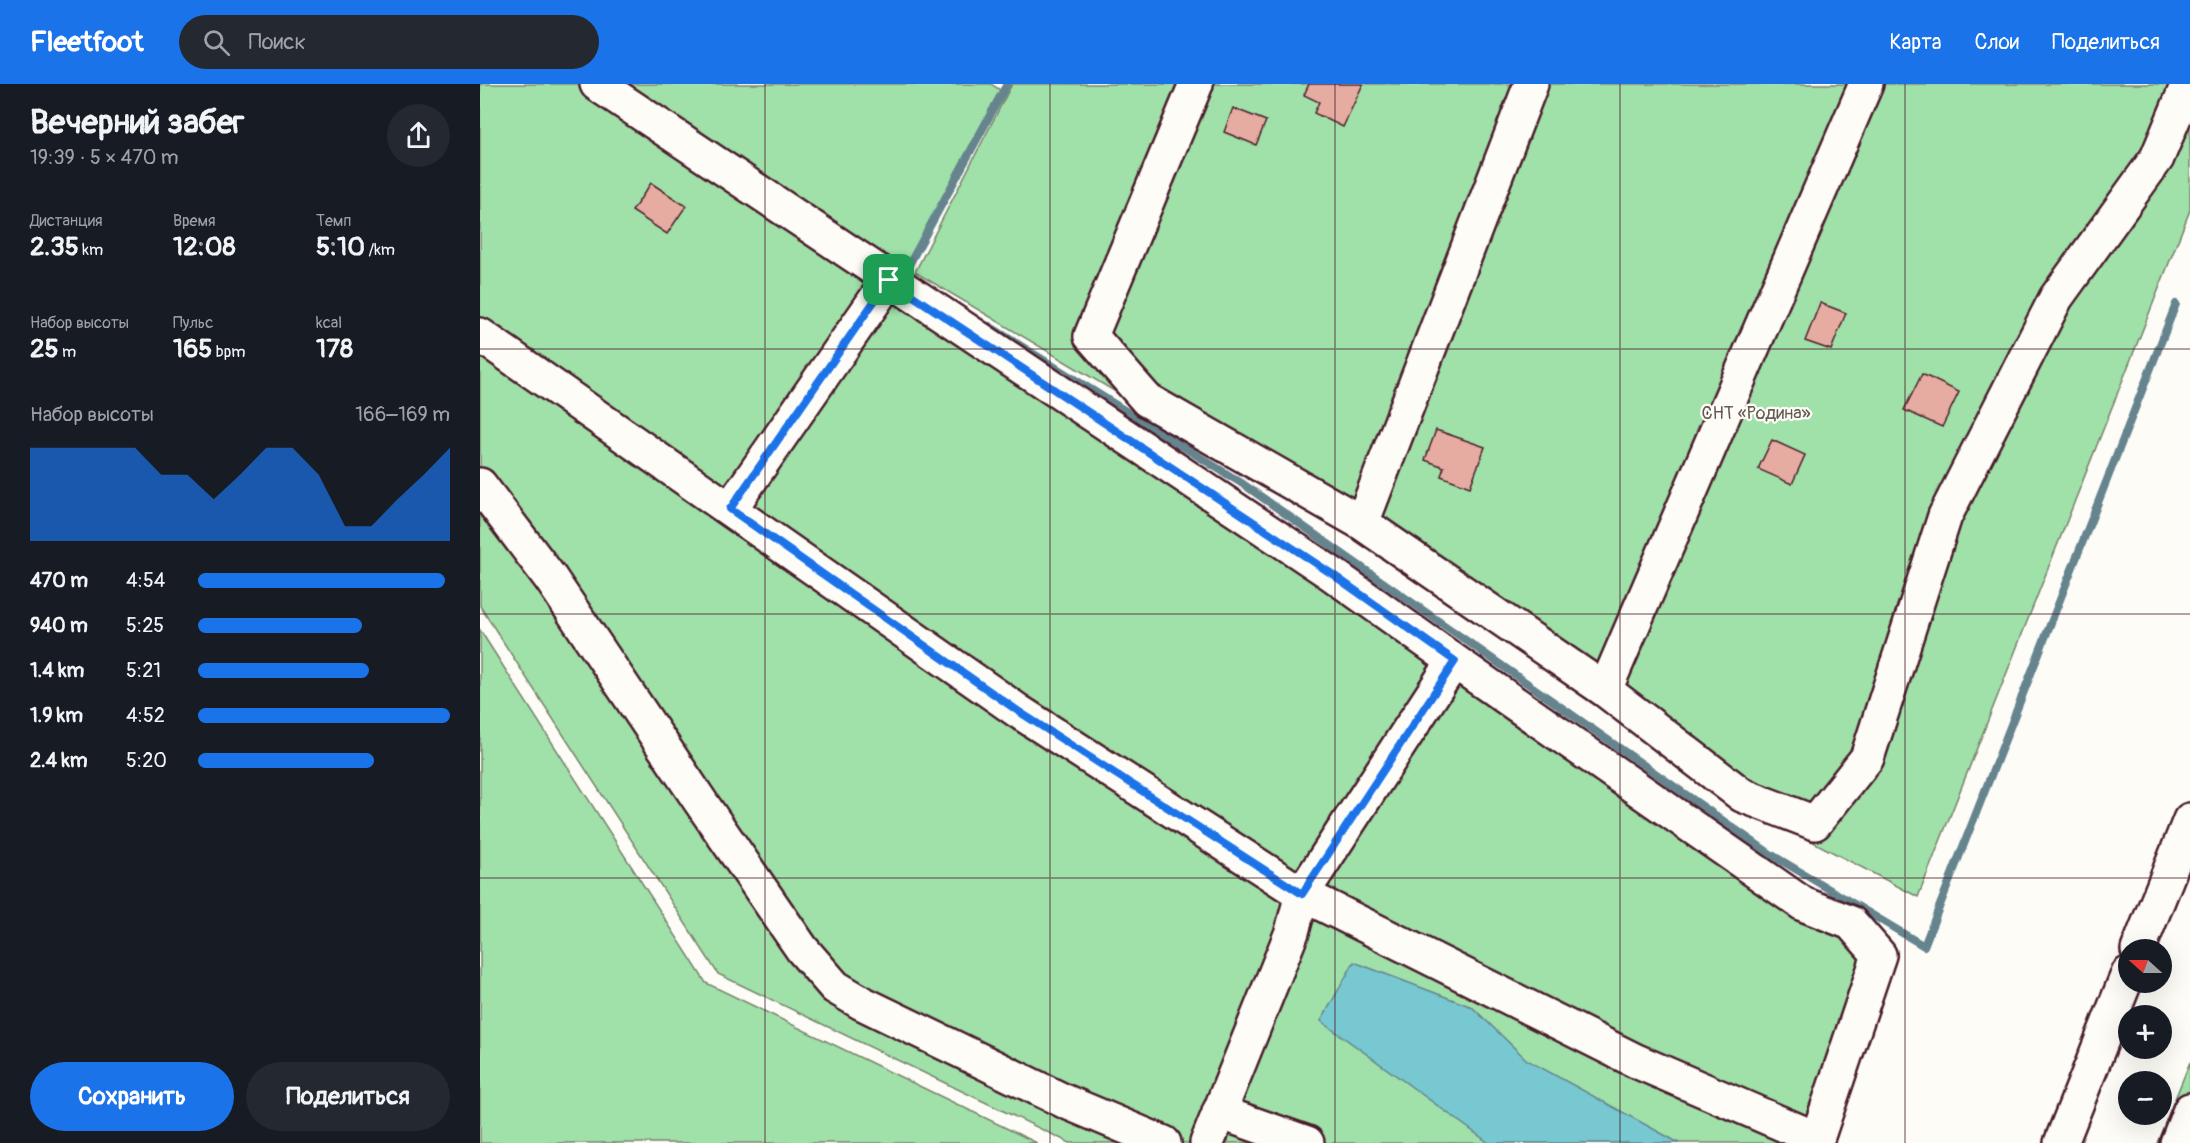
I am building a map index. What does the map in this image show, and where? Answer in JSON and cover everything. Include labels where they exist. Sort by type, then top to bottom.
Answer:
[{"type":"main road","points":[[480,335],[1018,711],[1302,894],[1636,1061],[1816,1141],[1879,955],[1851,923],[1803,904],[1332,574],[597,84]]},
{"type":"main road","points":[[1197,84],[1091,336],[1147,400],[1362,523],[1605,690],[1742,795],[1815,823],[1867,758],[1945,516],[2056,298],[2157,158],[2188,84]]},
{"type":"main road","points":[[1362,523],[1531,84]]},
{"type":"main road","points":[[1605,690],[1866,84]]},
{"type":"main road","points":[[730,509],[889,280]]},
{"type":"main road","points":[[480,485],[551,579],[795,939],[835,987],[862,1003],[1064,1101],[1164,1143]]},
{"type":"main road","points":[[1207,1143],[1292,932],[1302,894],[1455,661]]},
{"type":"main road","points":[[2142,939],[2190,820]]},
{"type":"main road","points":[[2061,1143],[2120,993]]},
{"type":"main road","points":[[2177,1143],[2190,1110]]},
{"type":"main road","points":[[1219,1112],[1307,1143]]},
{"type":"green space","points":[[480,84],[991,84],[1000,90],[899,278],[1894,946],[1827,1143],[1070,1143],[718,974],[480,606]]},
{"type":"green space","name":"СНТ «Родина»","points":[[1012,84],[2190,84],[2190,210],[1918,897],[1731,799],[1355,530],[1218,453],[915,272]]},
{"type":"green space","points":[[480,630],[706,983],[1037,1143],[480,1143]]},
{"type":"green space","points":[[2190,1062],[2190,1143],[2157,1143],[2164,1125],[2172,1125],[2172,1106]]},
{"type":"water","points":[[1354,962],[1472,1007],[1527,1060],[1679,1143],[1489,1143],[1321,1021]]},
{"type":"building","points":[[1309,84],[1363,84],[1343,127],[1314,113],[1319,102],[1304,95]]},
{"type":"building","points":[[1233,108],[1266,121],[1256,145],[1224,132]]},
{"type":"building","points":[[651,183],[686,206],[667,234],[632,211]]},
{"type":"building","points":[[1820,303],[1846,313],[1831,350],[1805,341]]},
{"type":"building","points":[[1922,374],[1959,392],[1942,427],[1904,410]]},
{"type":"building","points":[[1436,430],[1485,447],[1470,487],[1441,476],[1444,467],[1425,460]]},
{"type":"building","points":[[1772,440],[1805,455],[1792,484],[1758,469]]},
{"type":"waterway","points":[[909,277],[904,274],[1007,84]]},
{"type":"waterway","points":[[989,326],[1243,484],[1772,855],[1924,946],[2176,304]]},
{"type":"route","points":[[889,280],[1332,574],[1455,661],[1302,894],[1018,711],[730,509],[889,280]]}]
